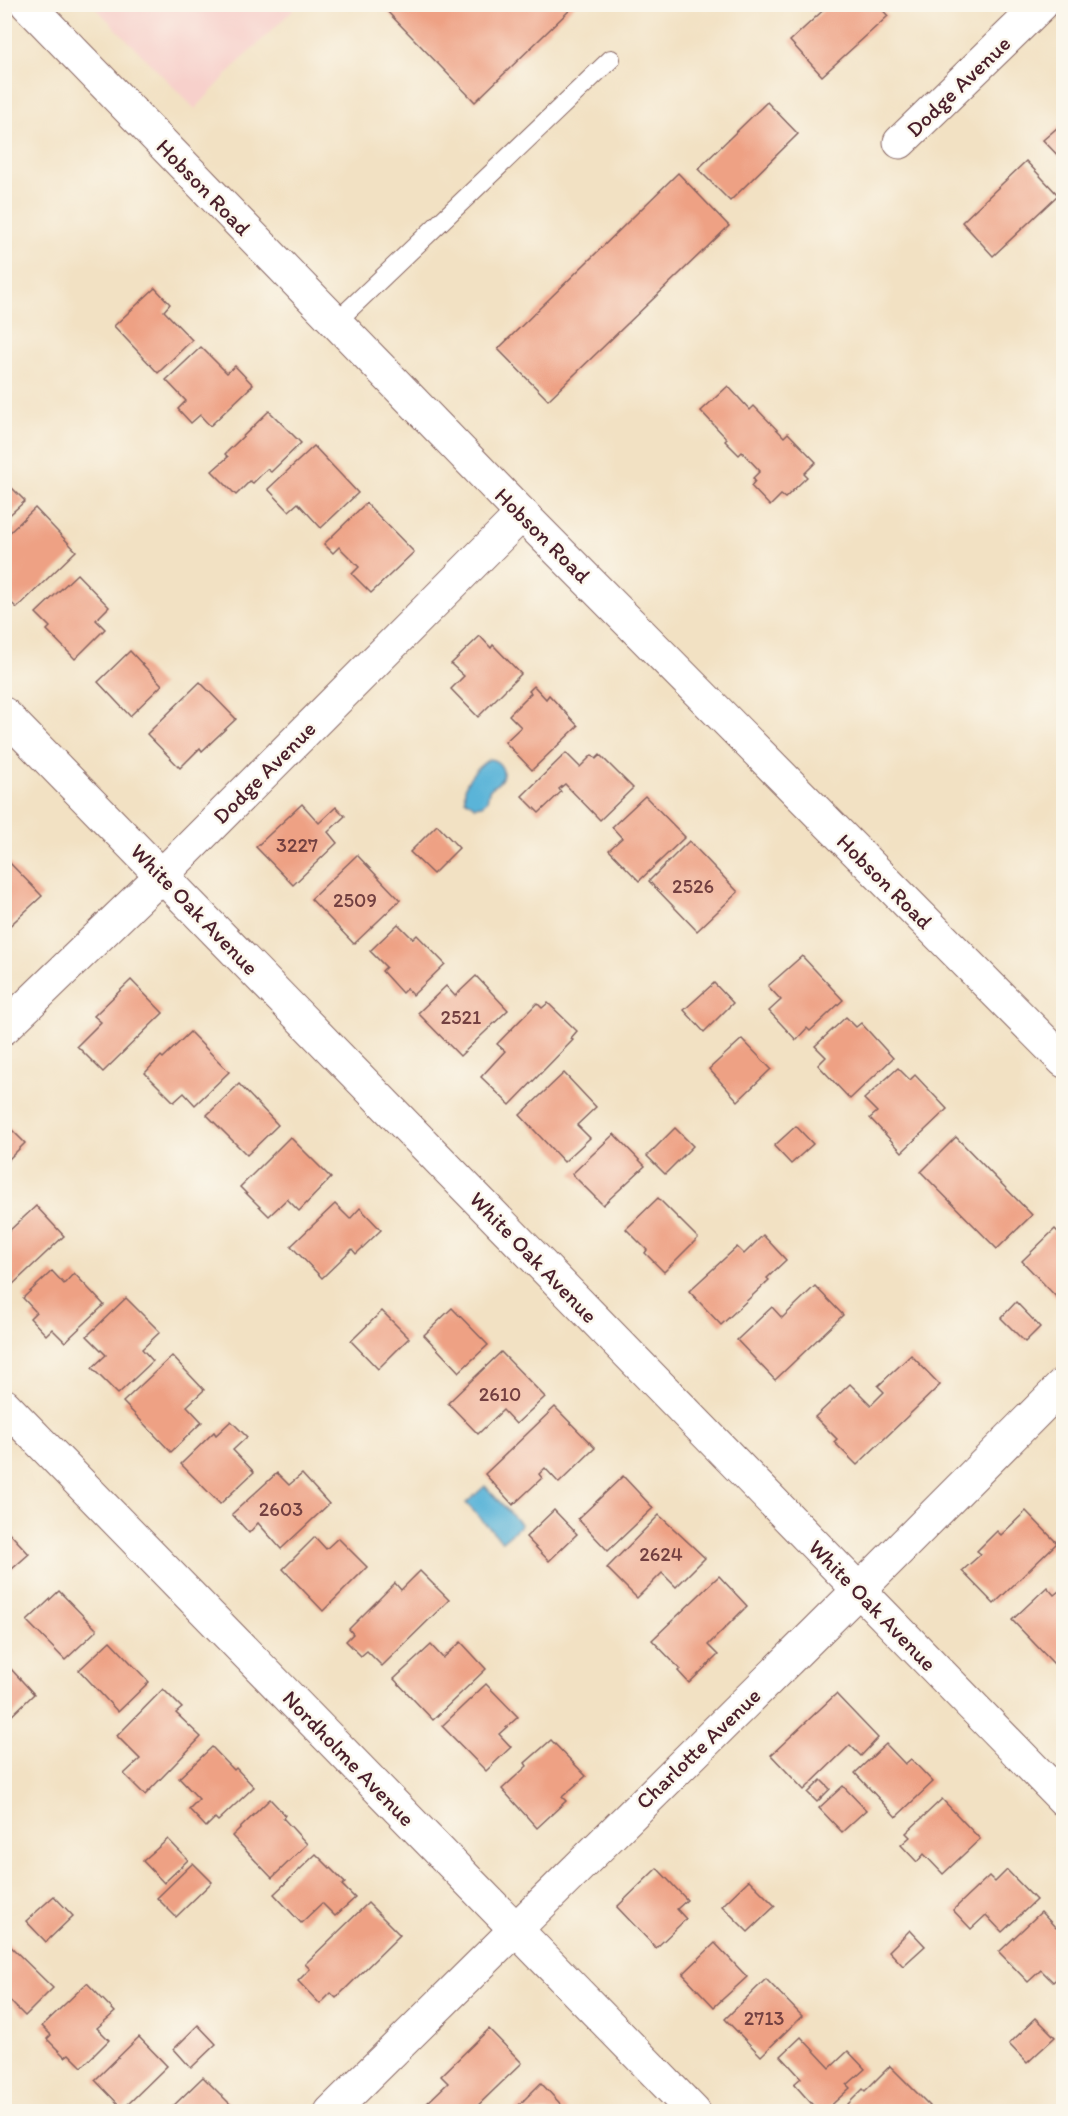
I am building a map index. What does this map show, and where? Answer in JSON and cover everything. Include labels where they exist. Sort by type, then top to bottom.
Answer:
[{"type":"street","name":"Hobson Road","points":[[27,4],[522,514],[1064,1061]]},
{"type":"street","name":"Dodge Avenue","points":[[900,142],[1042,4]]},
{"type":"street","name":"Dodge Avenue","points":[[4,1028],[162,875],[522,514]]},
{"type":"street","name":"White Oak Avenue","points":[[4,714],[1064,1800]]},
{"type":"street","name":"Charlotte Avenue","points":[[331,2112],[1064,1384]]},
{"type":"street","name":"Nordholme Avenue","points":[[4,1405],[694,2112]]},
{"type":"lane","points":[[336,322],[611,59]]},
{"type":"shaded area","points":[[93,5],[298,5],[238,63],[195,109]]},
{"type":"water","points":[[489,759],[496,761],[501,767],[502,777],[489,791],[487,801],[475,806],[465,799],[466,787],[475,771]]},
{"type":"water","points":[[485,1486],[521,1525],[502,1541],[466,1503]]},
{"type":"building","points":[[384,4],[576,4],[475,102],[382,6]]},
{"type":"building","points":[[830,4],[877,4],[888,16],[822,76],[790,41]]},
{"type":"building","points":[[767,102],[798,134],[730,201],[698,169]]},
{"type":"building","points":[[1064,122],[1064,162],[1043,140]]},
{"type":"building","points":[[1026,161],[1058,195],[993,256],[962,222]]},
{"type":"building","points":[[678,173],[729,226],[548,400],[498,349]]},
{"type":"building","points":[[155,288],[170,304],[164,311],[192,340],[158,373],[114,326]]},
{"type":"building","points":[[201,347],[227,373],[235,366],[253,385],[210,426],[200,415],[191,423],[178,409],[186,401],[166,380]]},
{"type":"building","points":[[728,386],[750,410],[754,406],[784,437],[788,433],[816,462],[804,474],[807,477],[785,498],[781,495],[770,506],[751,486],[755,481],[753,478],[760,471],[742,452],[739,455],[725,441],[727,439],[701,411]]},
{"type":"building","points":[[269,411],[301,443],[271,472],[267,469],[236,495],[212,471],[228,457],[225,454]]},
{"type":"building","points":[[314,446],[358,493],[321,528],[298,503],[289,511],[268,489]]},
{"type":"building","points":[[4,480],[25,501],[4,520]]},
{"type":"building","points":[[366,503],[414,552],[371,593],[352,574],[359,567],[339,547],[333,553],[324,544]]},
{"type":"building","points":[[35,508],[76,551],[17,608],[4,596],[4,538]]},
{"type":"building","points":[[77,574],[109,607],[96,620],[105,629],[75,659],[47,630],[50,627],[36,613]]},
{"type":"building","points":[[480,636],[491,648],[493,645],[521,674],[478,717],[451,689],[464,676],[451,664]]},
{"type":"building","points":[[130,651],[162,685],[130,716],[98,682]]},
{"type":"building","points":[[200,682],[236,719],[202,751],[200,748],[180,768],[147,734]]},
{"type":"building","points":[[534,686],[546,699],[549,695],[578,726],[532,770],[505,742],[521,727],[509,715],[531,693],[529,691]]},
{"type":"building","points":[[566,753],[580,767],[592,755],[596,759],[600,755],[633,788],[600,820],[565,784],[559,789],[561,792],[539,813],[522,796]]},
{"type":"building","points":[[645,796],[685,837],[639,881],[609,850],[622,838],[612,827]]},
{"type":"building","points":[[302,804],[319,823],[336,807],[345,816],[328,832],[337,843],[293,885],[256,847]]},
{"type":"building","points":[[437,825],[459,848],[433,874],[410,852]]},
{"type":"building","points":[[689,841],[738,892],[697,931],[649,881]]},
{"type":"building","points":[[357,855],[400,900],[354,944],[311,899]]},
{"type":"building","points":[[6,859],[42,896],[4,931],[4,861]]},
{"type":"building","points":[[398,924],[413,939],[417,935],[445,964],[413,995],[407,988],[402,993],[382,971],[386,967],[370,951]]},
{"type":"building","points":[[802,956],[843,1000],[810,1031],[807,1028],[796,1040],[769,1011],[781,1000],[768,986]]},
{"type":"building","points":[[476,976],[508,1010],[460,1056],[418,1013],[446,986],[455,996]]},
{"type":"building","points":[[131,980],[163,1013],[103,1072],[77,1046],[101,1022],[94,1016]]},
{"type":"building","points":[[714,983],[733,1003],[704,1032],[684,1010]]},
{"type":"building","points":[[537,1003],[542,1008],[548,1003],[577,1031],[571,1038],[573,1040],[510,1105],[481,1077],[505,1051],[497,1044]]},
{"type":"building","points":[[846,1017],[856,1027],[861,1023],[893,1058],[850,1099],[818,1065],[826,1057],[815,1046]]},
{"type":"building","points":[[190,1032],[229,1072],[195,1105],[184,1093],[174,1102],[145,1073]]},
{"type":"building","points":[[742,1039],[771,1069],[738,1101],[709,1069]]},
{"type":"building","points":[[898,1068],[910,1080],[915,1075],[947,1109],[902,1152],[870,1118],[877,1112],[864,1099]]},
{"type":"building","points":[[564,1073],[596,1107],[577,1125],[590,1138],[564,1162],[520,1115]]},
{"type":"building","points":[[239,1084],[278,1125],[247,1155],[207,1115]]},
{"type":"building","points":[[4,1122],[25,1143],[4,1164]]},
{"type":"building","points":[[796,1126],[813,1144],[791,1164],[774,1146]]},
{"type":"building","points":[[675,1128],[693,1146],[665,1174],[647,1156]]},
{"type":"building","points":[[614,1134],[645,1166],[603,1205],[572,1174]]},
{"type":"building","points":[[290,1137],[331,1178],[299,1211],[287,1199],[269,1216],[240,1187]]},
{"type":"building","points":[[956,1137],[1032,1215],[997,1249],[921,1172]]},
{"type":"building","points":[[658,1198],[698,1238],[664,1272],[645,1253],[647,1250],[626,1229]]},
{"type":"building","points":[[335,1204],[350,1219],[360,1208],[381,1230],[356,1254],[352,1249],[322,1278],[291,1246]]},
{"type":"building","points":[[36,1206],[64,1236],[10,1287],[4,1281],[4,1226],[9,1231]]},
{"type":"building","points":[[1055,1229],[1064,1238],[1064,1305],[1022,1261]]},
{"type":"building","points":[[763,1235],[786,1260],[767,1278],[769,1280],[721,1325],[689,1291],[737,1247],[744,1254]]},
{"type":"building","points":[[52,1271],[64,1284],[74,1273],[104,1305],[65,1342],[52,1329],[46,1335],[30,1318],[36,1312],[23,1298]]},
{"type":"building","points":[[815,1286],[843,1315],[775,1380],[737,1340],[772,1307],[782,1318]]},
{"type":"building","points":[[126,1298],[160,1332],[142,1349],[153,1361],[118,1394],[92,1368],[106,1355],[87,1336]]},
{"type":"building","points":[[1016,1302],[1040,1327],[1025,1342],[1001,1318]]},
{"type":"building","points":[[452,1308],[488,1345],[459,1372],[424,1335]]},
{"type":"building","points":[[382,1311],[409,1338],[378,1369],[351,1341]]},
{"type":"building","points":[[501,1352],[545,1397],[516,1424],[503,1410],[478,1434],[448,1403]]},
{"type":"building","points":[[911,1355],[940,1385],[857,1465],[834,1442],[837,1439],[815,1417],[850,1384],[871,1405],[884,1392],[878,1386]]},
{"type":"building","points":[[172,1356],[204,1390],[187,1406],[202,1422],[171,1452],[123,1402]]},
{"type":"building","points":[[555,1407],[595,1448],[559,1483],[545,1468],[539,1474],[542,1478],[513,1505],[485,1474]]},
{"type":"building","points":[[231,1421],[247,1437],[233,1450],[254,1472],[220,1504],[181,1464],[214,1432],[216,1435]]},
{"type":"building","points":[[277,1473],[289,1485],[302,1474],[329,1504],[281,1549],[258,1523],[249,1533],[232,1514]]},
{"type":"building","points":[[623,1476],[653,1508],[608,1551],[578,1519]]},
{"type":"building","points":[[554,1510],[577,1534],[549,1561],[526,1537]]},
{"type":"building","points":[[1026,1511],[1057,1543],[994,1604],[962,1571],[981,1554],[977,1551],[997,1531],[1001,1535]]},
{"type":"building","points":[[659,1515],[705,1558],[676,1587],[662,1573],[637,1598],[607,1568]]},
{"type":"building","points":[[4,1527],[29,1554],[4,1576]]},
{"type":"building","points":[[315,1537],[326,1549],[338,1538],[367,1567],[323,1611],[283,1569]]},
{"type":"building","points":[[420,1571],[449,1600],[382,1666],[367,1651],[361,1656],[346,1641],[353,1634],[349,1629],[395,1583],[401,1590]]},
{"type":"building","points":[[719,1576],[747,1606],[708,1645],[718,1655],[689,1683],[678,1671],[680,1669],[652,1640]]},
{"type":"building","points":[[1047,1587],[1054,1595],[1064,1587],[1064,1656],[1054,1664],[1012,1620]]},
{"type":"building","points":[[59,1591],[97,1630],[65,1660],[27,1621]]},
{"type":"building","points":[[110,1641],[149,1682],[118,1712],[79,1670]]},
{"type":"building","points":[[461,1642],[486,1669],[433,1720],[394,1679],[431,1645],[443,1658]]},
{"type":"building","points":[[11,1669],[34,1694],[4,1723],[4,1675]]},
{"type":"building","points":[[486,1684],[518,1717],[499,1734],[511,1747],[486,1771],[442,1726]]},
{"type":"building","points":[[163,1689],[182,1708],[176,1713],[201,1737],[145,1795],[124,1774],[140,1759],[117,1736]]},
{"type":"building","points":[[836,1694],[878,1738],[861,1756],[850,1745],[804,1790],[771,1755]]},
{"type":"building","points":[[551,1740],[586,1776],[562,1797],[566,1801],[537,1828],[502,1789],[527,1766],[525,1763]]},
{"type":"building","points":[[886,1744],[905,1764],[911,1759],[933,1782],[896,1817],[855,1773]]},
{"type":"building","points":[[212,1747],[254,1787],[218,1821],[215,1818],[206,1827],[189,1809],[199,1799],[179,1778]]},
{"type":"building","points":[[821,1780],[830,1789],[817,1802],[808,1793]]},
{"type":"building","points":[[843,1786],[866,1810],[842,1832],[819,1808]]},
{"type":"building","points":[[270,1799],[285,1815],[283,1818],[307,1844],[272,1878],[232,1836]]},
{"type":"building","points":[[942,1799],[980,1839],[943,1874],[924,1854],[917,1862],[901,1845],[910,1837],[906,1833]]},
{"type":"building","points":[[168,1839],[188,1860],[164,1883],[143,1861]]},
{"type":"building","points":[[316,1854],[345,1883],[342,1885],[355,1898],[335,1916],[322,1903],[301,1923],[274,1894]]},
{"type":"building","points":[[193,1863],[212,1882],[176,1917],[157,1898]]},
{"type":"building","points":[[657,1868],[687,1900],[677,1909],[686,1919],[656,1948],[617,1907]]},
{"type":"building","points":[[1007,1870],[1036,1900],[1002,1932],[986,1915],[971,1929],[953,1910],[989,1876],[995,1882]]},
{"type":"building","points":[[749,1880],[775,1906],[748,1932],[722,1906]]},
{"type":"building","points":[[54,1896],[73,1916],[46,1942],[26,1921]]},
{"type":"building","points":[[368,1903],[400,1935],[336,1998],[331,1993],[320,2004],[298,1981],[310,1969],[305,1964]]},
{"type":"building","points":[[1041,1912],[1056,1928],[1059,1925],[1064,1930],[1064,1972],[1053,1982],[1041,1970],[1028,1982],[999,1952]]},
{"type":"building","points":[[910,1930],[925,1946],[903,1966],[889,1951]]},
{"type":"building","points":[[4,1940],[53,1988],[25,2016],[4,1995]]},
{"type":"building","points":[[715,1943],[747,1977],[714,2007],[683,1974]]},
{"type":"building","points":[[766,1979],[802,2016],[761,2056],[725,2019]]},
{"type":"building","points":[[87,1983],[115,2012],[97,2028],[109,2040],[82,2067],[69,2054],[65,2057],[47,2039],[51,2035],[42,2026]]},
{"type":"building","points":[[1036,2018],[1055,2037],[1027,2063],[1009,2044]]},
{"type":"building","points":[[198,2025],[216,2044],[191,2068],[174,2049]]},
{"type":"building","points":[[489,2029],[522,2063],[471,2112],[431,2112],[425,2105],[448,2083],[441,2076]]},
{"type":"building","points":[[139,2037],[167,2066],[123,2109],[95,2080]]},
{"type":"building","points":[[801,2037],[830,2068],[848,2051],[865,2069],[847,2085],[850,2088],[824,2112],[819,2112],[794,2084],[801,2078],[781,2056]]},
{"type":"building","points":[[890,2066],[930,2106],[924,2112],[840,2112],[863,2089],[865,2091]]},
{"type":"building","points":[[203,2077],[231,2105],[225,2112],[167,2112]]},
{"type":"building","points":[[541,2083],[568,2112],[512,2112]]}]
